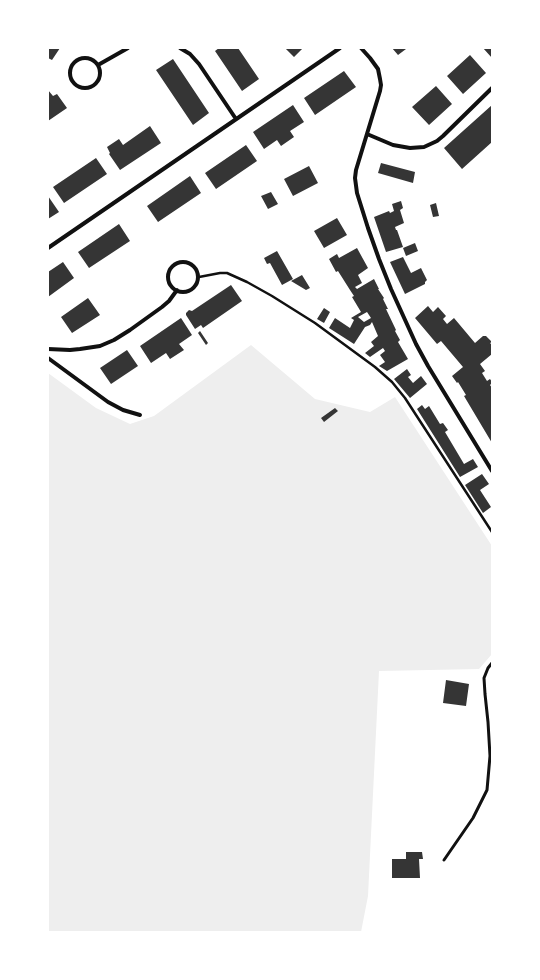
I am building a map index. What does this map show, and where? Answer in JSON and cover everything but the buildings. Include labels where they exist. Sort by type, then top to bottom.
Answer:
[{"type":"street","points":[[98,65],[128,48]]},
{"type":"street","points":[[180,48],[190,54],[198,64],[236,119]]},
{"type":"street","points":[[48,248],[340,48]]},
{"type":"street","points":[[361,48],[378,69],[380,91],[358,164],[355,178],[357,193],[375,247],[401,312],[422,355],[492,471]]},
{"type":"street","points":[[86,58],[95,61],[98,65],[100,75],[96,84],[82,88],[73,82],[69,73],[72,64],[76,60],[86,58]]},
{"type":"street","points":[[367,134],[393,145],[410,148],[424,147],[437,141],[443,136],[492,88]]},
{"type":"street","points":[[182,262],[194,265],[199,277],[195,286],[184,292],[177,290],[171,285],[168,278],[174,264],[182,262]]},
{"type":"street","points":[[48,349],[70,350],[93,348],[107,343],[121,336],[162,307],[169,301],[177,290]]},
{"type":"street","points":[[48,358],[108,402],[122,410],[140,415]]},
{"type":"lane","points":[[444,860],[473,818],[487,790],[490,756],[484,678],[492,663]]},
{"type":"path","points":[[199,277],[220,272],[227,273],[247,282],[272,296],[315,324],[375,366],[392,382],[405,398],[492,532]]},
{"type":"shaded area","points":[[251,345],[315,399],[370,412],[395,397],[492,546],[492,654],[479,669],[379,671],[368,896],[361,932],[48,932],[48,373],[96,408],[130,424],[154,416]]}]
